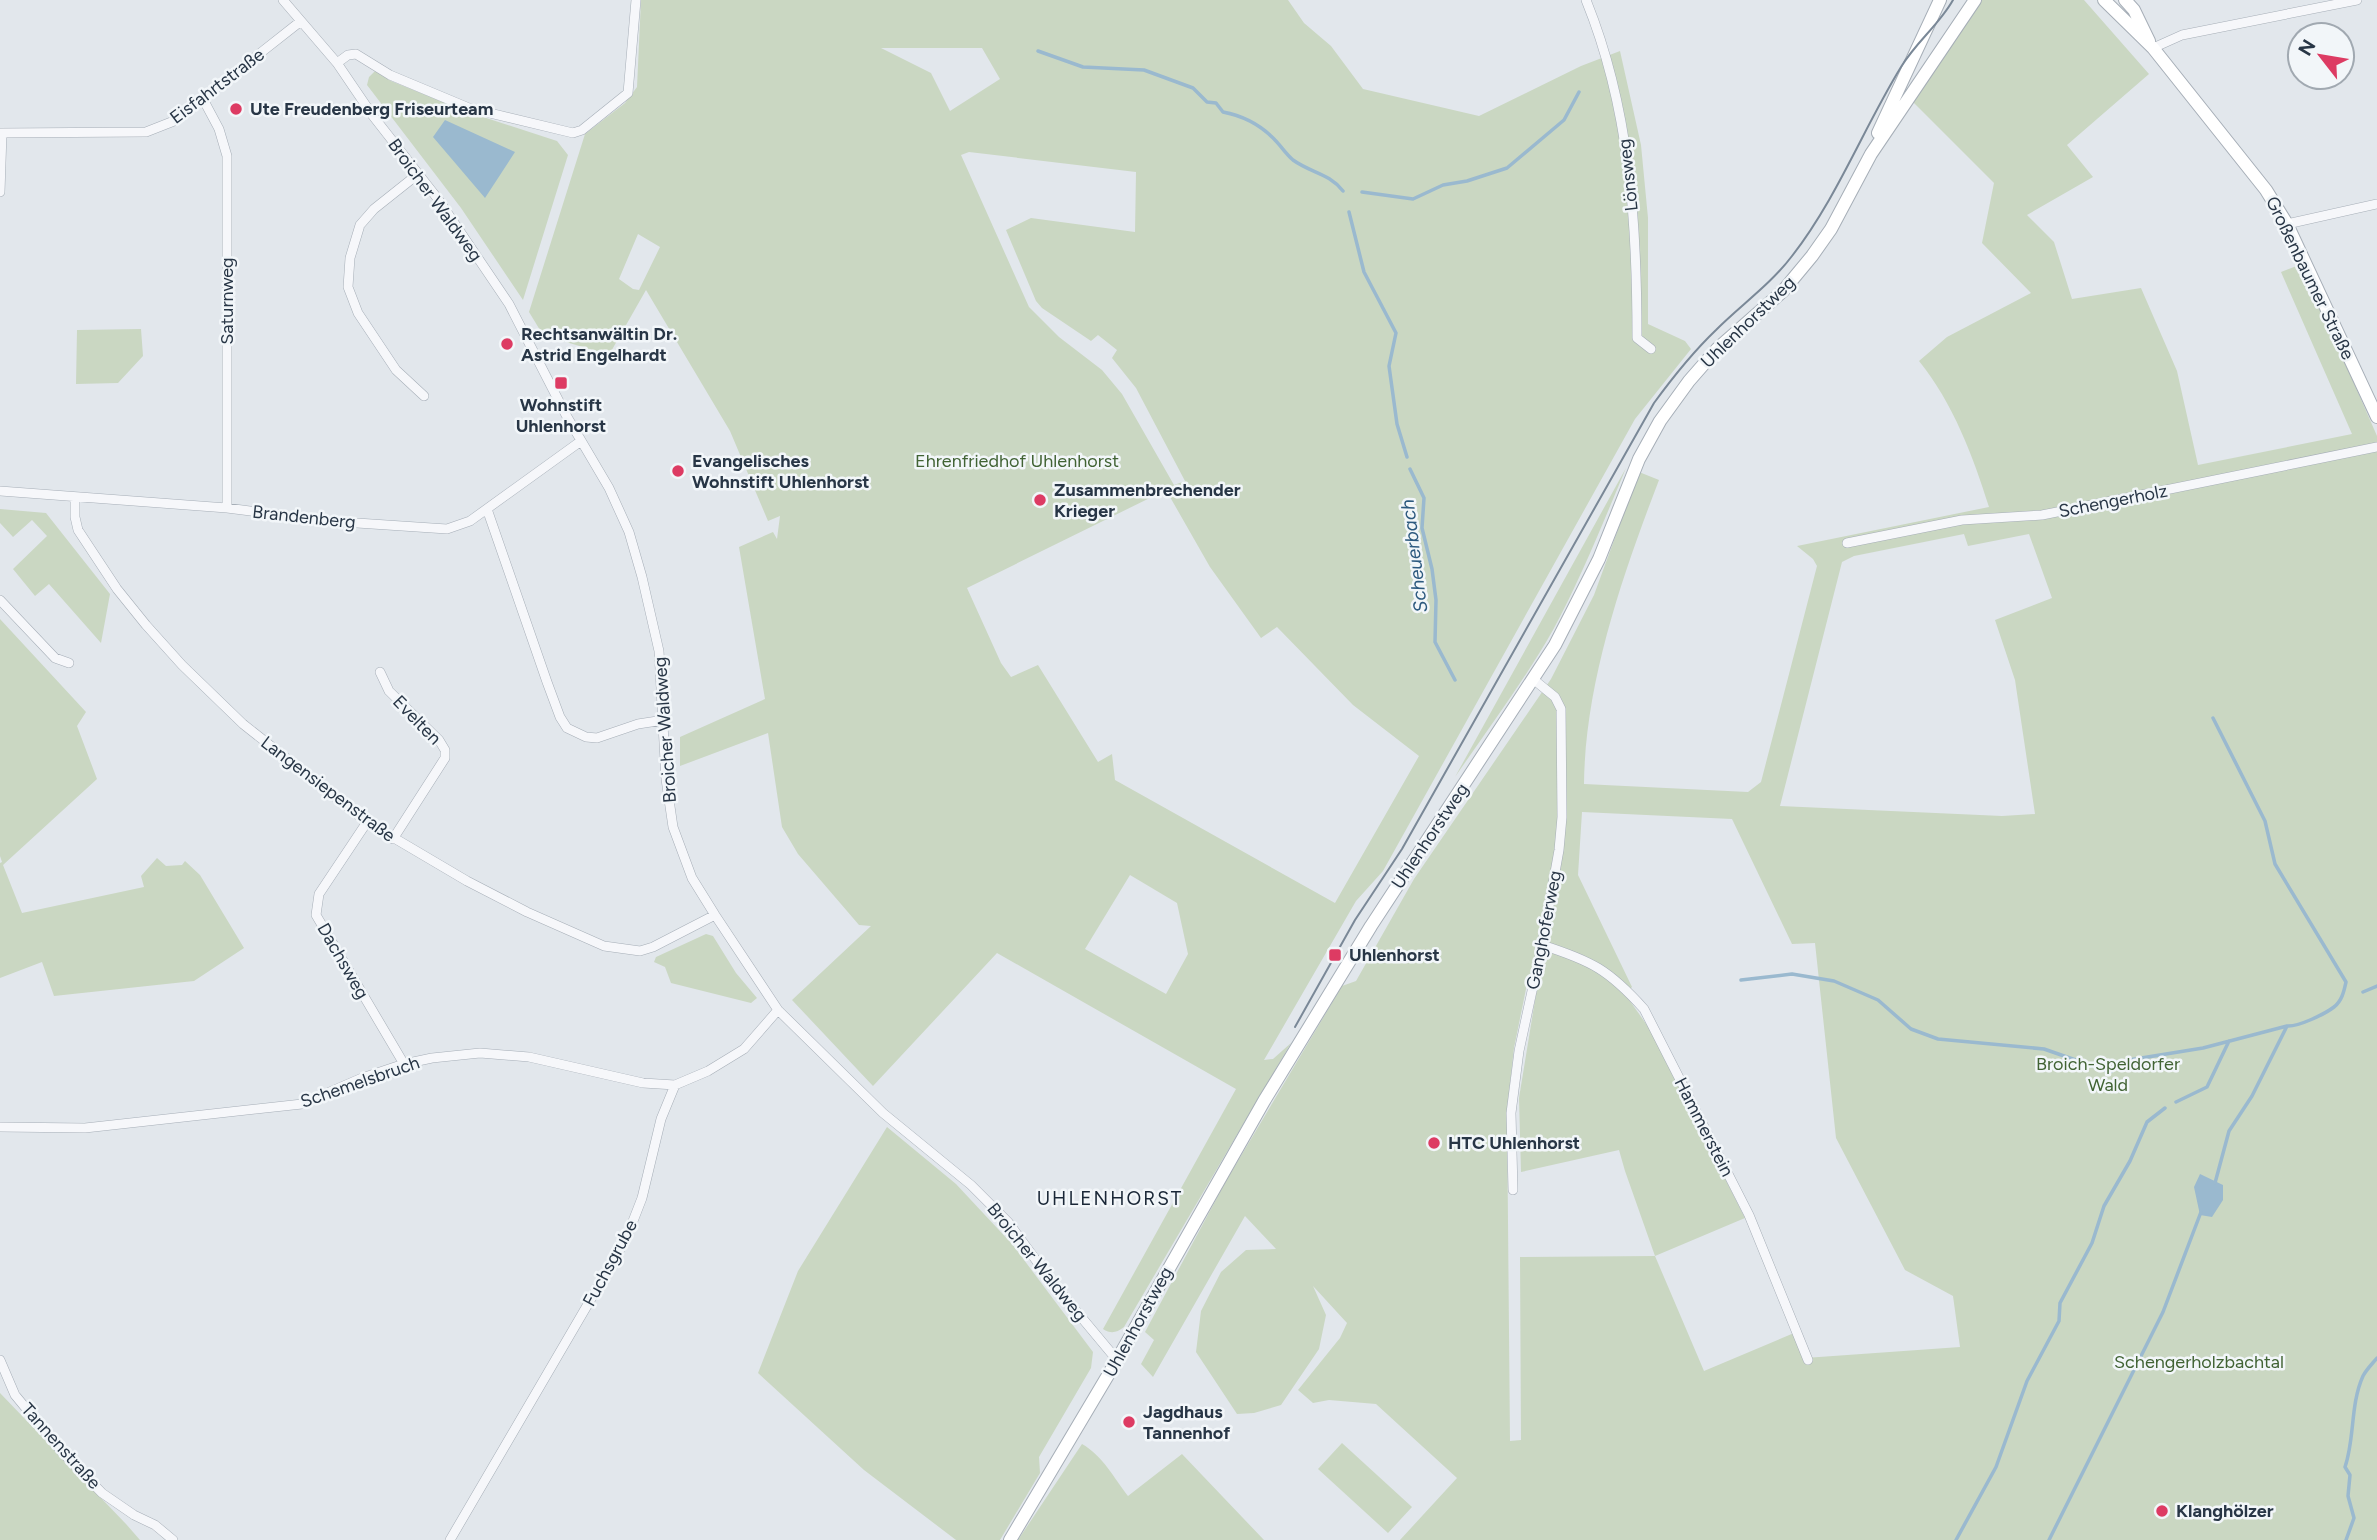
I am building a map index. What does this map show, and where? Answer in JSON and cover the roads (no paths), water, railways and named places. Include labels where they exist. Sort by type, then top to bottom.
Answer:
[{"type":"main road","name":"Uhlenhorstweg","points":[[1871,153],[1883,120],[1940,0]]},
{"type":"main road","name":"Uhlenhorstweg","points":[[1010,1540],[1117,1360],[1264,1101],[1371,926],[1533,679],[1584,592],[1639,459],[1660,421],[1717,349],[1783,291],[1800,272],[1831,229],[1871,153],[1975,0]]},
{"type":"main road","name":"Großenbaumer Straße","points":[[2105,0],[2153,48],[2188,95],[2247,164],[2287,224],[2377,417]]},
{"type":"main road","name":"Großenbaumer Straße","points":[[2125,0],[2134,10],[2153,48]]},
{"type":"street","name":"Broicher Waldweg","points":[[283,0],[337,63],[438,199],[509,304],[581,441],[609,488],[629,532],[659,651],[666,779],[673,827],[692,878],[778,1010],[883,1113],[971,1185],[1008,1222],[1052,1282],[1117,1360]]},
{"type":"street","points":[[337,63],[348,55],[356,54],[390,75],[469,108],[573,133],[582,130],[628,93],[636,0]]},
{"type":"street","name":"Lönsweg","points":[[1586,0],[1620,112],[1629,167],[1637,267],[1637,338],[1651,349]]},
{"type":"street","points":[[2153,48],[2182,34],[2357,0]]},
{"type":"street","name":"Eisfahrtstraße","points":[[1,133],[146,132],[174,121],[300,21]]},
{"type":"street","name":"Saturnweg","points":[[203,99],[219,129],[228,156],[227,508]]},
{"type":"street","points":[[0,192],[1,133]]},
{"type":"street","points":[[418,174],[374,209],[360,225],[350,258],[348,287],[358,313],[396,370],[424,396]]},
{"type":"street","points":[[2287,224],[2377,204]]},
{"type":"street","name":"Brandenberg","points":[[0,491],[227,508],[327,521],[447,529],[487,509],[581,441]]},
{"type":"street","name":"Schengerholz","points":[[1847,542],[1962,520],[2042,515],[2377,447]]},
{"type":"street","name":"Langensiepenstraße","points":[[75,497],[78,530],[117,589],[182,664],[243,724],[367,822],[393,839],[527,912],[604,946],[640,951],[715,915]]},
{"type":"street","points":[[487,509],[547,682],[567,728],[586,737],[597,738],[638,724],[664,720]]},
{"type":"street","points":[[0,600],[55,658],[69,663]]},
{"type":"street","name":"Evelten","points":[[380,672],[389,691],[439,740],[445,750],[445,758],[393,839]]},
{"type":"street","name":"Ganghoferweg","points":[[1513,1190],[1511,1113],[1519,1051],[1555,877],[1561,828],[1561,709],[1555,697],[1533,679]]},
{"type":"street","name":"Dachsweg","points":[[367,822],[319,894],[316,915],[404,1064]]},
{"type":"street","name":"Hammerstein","points":[[1542,945],[1600,967],[1623,985],[1644,1009],[1749,1215],[1808,1360]]},
{"type":"street","points":[[675,1085],[708,1071],[744,1049],[778,1010]]},
{"type":"street","name":"Schemelsbruch","points":[[0,1127],[85,1128],[302,1104],[362,1078],[404,1064],[480,1053],[529,1057],[643,1083],[675,1085]]},
{"type":"street","name":"Fuchsgrube","points":[[450,1540],[626,1239],[642,1198],[661,1119],[675,1085]]},
{"type":"street","name":"Tannenstraße","points":[[0,1360],[15,1395],[62,1452],[102,1493],[134,1515],[155,1525],[173,1540]]},
{"type":"water","points":[[445,120],[515,152],[485,198],[433,137]]},
{"type":"water","points":[[2200,1174],[2223,1185],[2223,1200],[2212,1217],[2200,1215],[2194,1187]]},
{"type":"waterway","points":[[1038,51],[1083,67],[1144,70],[1193,88],[1207,102],[1216,103],[1223,112],[1245,118],[1257,125],[1293,160],[1332,180],[1343,191]]},
{"type":"waterway","points":[[1362,192],[1413,199],[1443,185],[1467,181],[1507,168],[1564,120],[1579,92]]},
{"type":"waterway","name":"Scheuerbach","points":[[1349,212],[1364,272],[1396,333],[1389,366],[1397,424],[1407,457]]},
{"type":"waterway","name":"Scheuerbach","points":[[1410,469],[1424,498],[1422,528],[1436,600],[1435,642],[1455,680]]},
{"type":"waterway","points":[[1741,980],[1792,974],[1834,981],[1878,1000],[1911,1029],[1938,1039],[2044,1049],[2110,1072],[2129,1060],[2203,1048],[2298,1024],[2324,1013],[2339,1002],[2346,982],[2275,864],[2265,821],[2213,718]]},
{"type":"waterway","points":[[2363,992],[2377,986]]},
{"type":"waterway","points":[[2215,1183],[2229,1131],[2252,1096],[2287,1026]]},
{"type":"waterway","points":[[2176,1102],[2207,1087],[2229,1041]]},
{"type":"waterway","points":[[1956,1540],[1996,1467],[2027,1381],[2059,1321],[2060,1303],[2092,1243],[2104,1206],[2130,1161],[2147,1122],[2165,1108]]},
{"type":"waterway","points":[[2049,1540],[2163,1312],[2201,1212]]},
{"type":"waterway","points":[[2346,1540],[2354,1518],[2348,1496],[2350,1475],[2345,1467],[2356,1398],[2363,1376],[2377,1358]]},
{"type":"tram line","points":[[1295,1027],[1355,920],[1402,849],[1654,403],[1699,347],[1775,276],[1792,256],[1823,211],[1901,67],[1953,0]]},
{"type":"place","name":"Ute Freudenberg Friseurteam","points":[[236,109]]},
{"type":"place","name":"Rechtsanwältin Dr. Astrid Engelhardt","points":[[507,344]]},
{"type":"place","name":"Wohnstift Uhlenhorst","points":[[561,383]]},
{"type":"place","name":"Evangelisches Wohnstift Uhlenhorst","points":[[678,471]]},
{"type":"place","name":"Zusammenbrechender Krieger","points":[[1040,500]]},
{"type":"place","name":"Uhlenhorst","points":[[1335,955]]},
{"type":"place","name":"HTC Uhlenhorst","points":[[1434,1143]]},
{"type":"place","name":"Jagdhaus Tannenhof","points":[[1129,1422]]},
{"type":"place","name":"Klanghölzer","points":[[2162,1511]]},
{"type":"district","name":"UHLENHORST","points":[[1110,1198]]},
{"type":"park label","name":"Ehrenfriedhof Uhlenhorst","points":[[1017,461]]},
{"type":"park label","name":"Broich-Speldorfer Wald","points":[[2108,1074]]},
{"type":"park label","name":"Schengerholzbachtal","points":[[2199,1362]]}]
